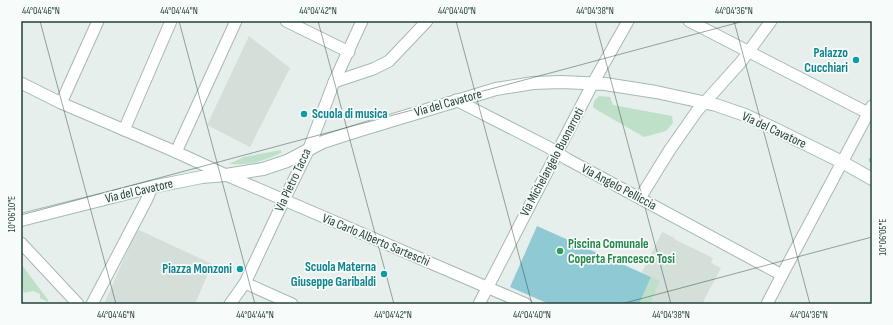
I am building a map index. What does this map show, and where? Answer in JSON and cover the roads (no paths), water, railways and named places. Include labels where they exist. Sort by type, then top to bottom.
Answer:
[{"type":"main road","name":"Via del Cavatore","points":[[21,220],[152,187],[202,177],[263,169],[288,161],[323,142],[456,100],[496,89],[533,83],[561,82],[594,84],[656,92],[705,102],[745,115],[842,162],[872,179]]},
{"type":"street","points":[[61,103],[98,21]]},
{"type":"street","points":[[124,130],[171,21]]},
{"type":"street","points":[[176,152],[236,21]]},
{"type":"street","points":[[286,21],[349,52]]},
{"type":"street","name":"Via Pietro Tacca","points":[[230,304],[246,283],[308,151],[334,82],[362,21]]},
{"type":"street","points":[[334,82],[373,69],[389,61],[427,21]]},
{"type":"street","name":"Via Michelangelo Buonarroti","points":[[478,304],[628,21]]},
{"type":"street","points":[[689,21],[870,109],[767,304]]},
{"type":"street","points":[[640,198],[669,151],[697,111],[749,51],[771,21]]},
{"type":"street","name":"Via Carlo Alberto Sarteschi","points":[[21,83],[61,103],[526,304]]},
{"type":"street","name":"Via Angelo Pelliccia","points":[[456,100],[548,147],[557,154],[782,275]]},
{"type":"street","points":[[92,304],[152,187]]},
{"type":"street","points":[[21,243],[78,304]]},
{"type":"street","points":[[246,283],[292,304]]},
{"type":"water","name":"Piscina Comunale Coperta Francesco Tosi","points":[[537,226],[651,277],[639,304],[549,304],[510,287]]},
{"type":"place","name":"Palazzo Cucchiari","points":[[856,60]]},
{"type":"place","name":"Scuola di musica","points":[[304,114]]},
{"type":"place","name":"Piscina Comunale Coperta Francesco Tosi","points":[[560,251]]},
{"type":"place","name":"Piazza Monzoni","points":[[240,269]]},
{"type":"place","name":"Scuola Materna Giuseppe Garibaldi","points":[[384,274]]}]
